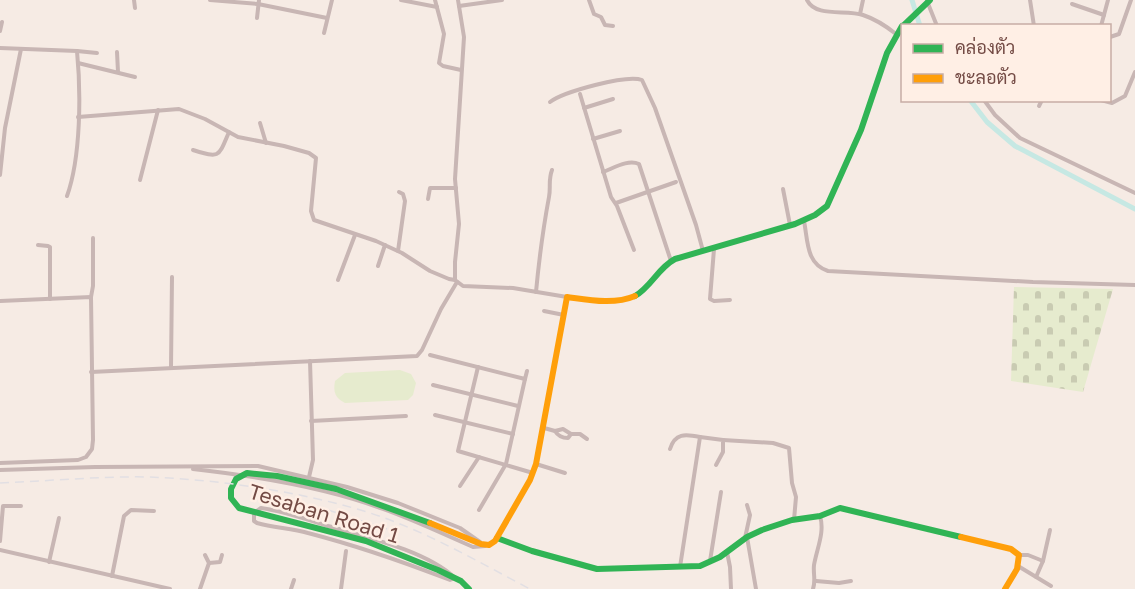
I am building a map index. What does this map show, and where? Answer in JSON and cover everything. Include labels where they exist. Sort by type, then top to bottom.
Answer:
[{"type":"street","points":[[134,0],[135,8]]},
{"type":"street","points":[[210,0],[258,2],[327,18]]},
{"type":"street","points":[[324,33],[332,0]]},
{"type":"street","points":[[401,0],[437,7]]},
{"type":"street","points":[[435,0],[444,33],[439,63],[461,70]]},
{"type":"street","points":[[91,372],[419,356],[456,280],[455,262],[459,224],[456,188],[464,37],[458,0]]},
{"type":"street","points":[[459,6],[502,0]]},
{"type":"street","points":[[589,0],[594,14],[601,17],[605,25],[613,26]]},
{"type":"street","points":[[807,0],[819,11],[842,10],[860,14],[878,21],[896,34]]},
{"type":"street","points":[[860,14],[863,0]]},
{"type":"street","points":[[1030,0],[1034,24]]},
{"type":"street","points":[[1102,24],[1108,0]]},
{"type":"street","points":[[1111,38],[1119,34],[1131,0]]},
{"type":"street","points":[[257,18],[258,2]]},
{"type":"street","points":[[904,24],[927,2],[936,24]]},
{"type":"street","points":[[1072,4],[1104,15]]},
{"type":"street","points":[[0,31],[2,22]]},
{"type":"street","points":[[78,117],[179,109],[205,119],[238,137],[284,146],[314,156],[316,166],[311,211],[312,218],[319,223],[385,245],[422,267],[463,285],[495,286],[567,297],[617,301],[636,297],[658,270],[672,261],[804,221],[815,216],[827,206],[843,174],[872,102],[891,43],[901,28]]},
{"type":"street","points":[[0,48],[96,53]]},
{"type":"street","points":[[0,176],[5,128],[21,49]]},
{"type":"street","points":[[67,196],[74,174],[78,117],[77,51]]},
{"type":"street","points":[[117,52],[118,72]]},
{"type":"street","points":[[78,63],[135,77]]},
{"type":"street","points":[[1108,102],[1112,103],[1125,96],[1135,72]]},
{"type":"street","points":[[550,102],[561,95],[630,77],[642,80],[655,108],[704,252]]},
{"type":"street","points":[[580,94],[611,197],[616,203],[634,250]]},
{"type":"street","points":[[584,108],[613,99]]},
{"type":"street","points":[[985,102],[995,115],[1020,138],[1135,193]]},
{"type":"street","points":[[1039,106],[1041,102]]},
{"type":"street","points":[[140,180],[158,110]]},
{"type":"street","points":[[260,123],[266,143]]},
{"type":"street","points":[[593,139],[620,131]]},
{"type":"street","points":[[194,150],[213,156],[217,154],[223,147],[229,132]]},
{"type":"street","points":[[603,172],[636,162],[639,164],[672,261]]},
{"type":"street","points":[[536,292],[549,179],[552,170]]},
{"type":"street","points":[[616,203],[676,182]]},
{"type":"street","points":[[429,199],[430,188],[456,188]]},
{"type":"street","points":[[783,189],[790,225]]},
{"type":"street","points":[[398,251],[405,201],[403,194],[399,192]]},
{"type":"street","points":[[804,221],[812,260],[816,266],[828,271],[1135,285]]},
{"type":"street","points":[[338,280],[356,235]]},
{"type":"street","points":[[0,463],[78,460],[86,457],[92,449],[93,238]]},
{"type":"street","points":[[38,245],[50,248],[50,299]]},
{"type":"street","points":[[378,266],[385,245]]},
{"type":"street","points":[[714,249],[710,299],[730,300]]},
{"type":"street","points":[[171,277],[171,367]]},
{"type":"street","points":[[0,301],[91,297]]},
{"type":"street","points":[[177,467],[268,481],[329,494],[382,508],[473,547],[492,544],[534,473],[567,297]]},
{"type":"street","points":[[544,311],[565,315]]},
{"type":"street","points":[[430,355],[525,378]]},
{"type":"street","points":[[309,477],[313,460],[310,361]]},
{"type":"street","points":[[478,367],[458,451],[534,473]]},
{"type":"street","points":[[479,510],[507,464],[527,371]]},
{"type":"street","points":[[433,385],[518,406]]},
{"type":"street","points":[[435,415],[513,434]]},
{"type":"street","points":[[311,421],[406,416]]},
{"type":"street","points":[[544,428],[555,431],[563,429],[571,434],[580,434],[587,439]]},
{"type":"street","points":[[555,431],[564,438],[568,438],[571,434]]},
{"type":"street","points":[[670,449],[679,435],[773,443],[789,448],[792,483],[796,497],[794,520]]},
{"type":"street","points":[[680,568],[700,437]]},
{"type":"street","points":[[716,465],[723,452],[723,440]]},
{"type":"street","points":[[460,486],[479,458]]},
{"type":"street","points":[[536,464],[565,473]]},
{"type":"street","points":[[0,470],[258,466],[347,487],[444,520],[460,528],[485,546]]},
{"type":"street","name":"Tesaban Road 1","points":[[469,589],[455,578],[438,570],[366,541],[313,525],[243,509],[234,504],[231,498],[233,484],[237,477],[248,473],[284,478],[336,490],[400,511],[485,546]]},
{"type":"street","points":[[710,561],[721,492]]},
{"type":"street","points":[[747,504],[750,515],[746,538],[756,589]]},
{"type":"street","points":[[0,541],[3,507],[21,506]]},
{"type":"street","points":[[497,538],[532,551],[597,569],[680,568],[700,566],[746,538],[794,520],[820,516],[840,508],[852,508],[1011,549],[1019,555],[1028,555],[1043,561]]},
{"type":"street","points":[[265,509],[372,538],[423,557],[440,566],[455,578],[450,580],[442,578],[388,557],[333,540],[257,523],[254,521],[254,513],[256,510],[265,509]]},
{"type":"street","points":[[112,576],[124,516],[131,510],[154,511]]},
{"type":"street","points":[[813,589],[816,580],[814,563],[823,527],[820,516]]},
{"type":"street","points":[[49,562],[59,518]]},
{"type":"street","points":[[1035,577],[1043,561],[1050,530]]},
{"type":"street","points":[[0,550],[170,589]]},
{"type":"street","points":[[341,589],[346,551]]},
{"type":"street","points":[[726,552],[730,567],[731,589]]},
{"type":"street","points":[[200,589],[209,563],[205,555]]},
{"type":"street","points":[[209,563],[220,562],[222,555]]},
{"type":"street","points":[[1005,589],[1018,566],[1019,555]]},
{"type":"street","points":[[1018,566],[1051,586]]},
{"type":"street","points":[[291,589],[294,580]]},
{"type":"street","points":[[816,580],[839,583],[851,581]]},
{"type":"green space","points":[[1014,287],[1113,289],[1083,392],[1011,381]]},
{"type":"green space","points":[[400,370],[411,374],[416,383],[413,395],[408,400],[345,403],[339,399],[334,388],[335,381],[345,373]]},
{"type":"waterway","points":[[912,0],[919,24]]},
{"type":"waterway","points":[[972,102],[987,122],[1015,146],[1135,209]]},
{"type":"railway","points":[[0,483],[150,477],[228,483],[306,496],[357,509],[402,525],[445,544],[530,589]]},
{"type":"railway","points":[[328,510],[387,529]]},
{"type":"traffic: fast","points":[[905,24],[930,0]]},
{"type":"traffic: fast","points":[[635,296],[675,259],[795,224],[815,215],[827,206],[861,130],[887,53],[901,28]]},
{"type":"traffic: fast","points":[[430,523],[336,489],[277,476],[247,473],[236,479],[231,489],[231,498],[239,508],[366,541],[438,570],[461,581],[469,589]]},
{"type":"traffic: fast","points":[[497,538],[532,551],[597,569],[700,566],[720,557],[747,537],[762,530],[792,520],[820,516],[840,508],[961,537]]},
{"type":"traffic: slow","points":[[430,523],[481,544],[489,545],[495,541],[530,480],[536,464],[567,297],[610,301],[635,296]]},
{"type":"traffic: slow","points":[[961,537],[1011,549],[1019,555],[1017,569],[1005,589]]}]
